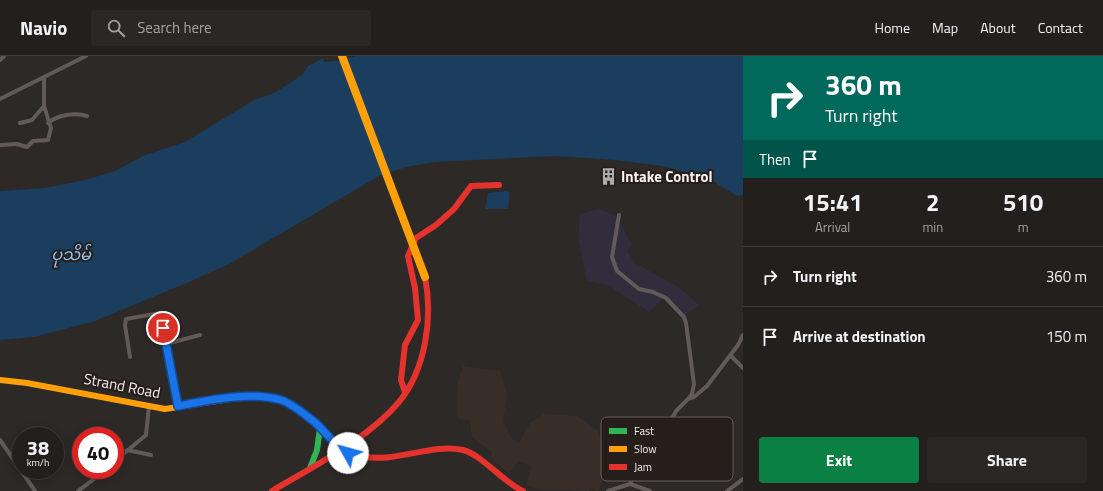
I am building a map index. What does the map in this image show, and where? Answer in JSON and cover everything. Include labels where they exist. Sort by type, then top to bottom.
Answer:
[{"type":"main road","points":[[272,491],[310,468],[377,423],[399,401],[413,380],[427,333],[429,306],[425,277],[342,56]]},
{"type":"main road","points":[[405,392],[401,380],[405,345],[418,320],[415,288],[408,256],[416,238],[436,225],[443,217],[454,209],[471,186],[499,185]]},
{"type":"main road","name":"Strand Road","points":[[0,380],[27,383],[165,409],[228,398],[269,397],[283,401],[313,421],[340,448]]},
{"type":"main road","points":[[310,468],[317,450],[320,428]]},
{"type":"main road","points":[[340,448],[348,453],[372,458],[442,450],[462,450],[470,453],[512,486],[523,491]]},
{"type":"street","points":[[0,60],[4,56]]},
{"type":"street","points":[[0,99],[86,56]]},
{"type":"street","points":[[0,145],[17,144],[27,147],[33,141],[46,141],[50,132],[44,106],[44,78]]},
{"type":"street","points":[[20,123],[32,120],[44,106]]},
{"type":"street","points":[[48,122],[79,113],[87,116]]},
{"type":"street","points":[[619,215],[612,257],[617,271],[639,289],[653,292],[666,298],[684,317],[686,323],[694,384],[692,394],[676,411],[673,417]]},
{"type":"street","points":[[130,357],[125,325],[126,319],[160,313],[178,406]]},
{"type":"street","points":[[166,344],[200,335]]},
{"type":"street","points":[[688,399],[694,397],[707,386],[743,335]]},
{"type":"street","points":[[730,355],[743,368]]},
{"type":"street","points":[[124,453],[146,435],[149,406]]},
{"type":"street","points":[[0,440],[35,491]]},
{"type":"street","points":[[127,450],[151,455]]},
{"type":"street","points":[[78,491],[94,479]]},
{"type":"street","points":[[727,491],[743,479]]},
{"type":"street","points":[[608,491],[630,484],[650,491]]},
{"type":"shaded area","points":[[598,209],[617,216],[632,245],[627,251],[635,263],[678,287],[699,305],[681,318],[663,299],[649,312],[608,285],[587,281],[578,239],[580,214]]},
{"type":"shaded area","points":[[463,366],[500,371],[507,396],[503,420],[511,438],[519,443],[531,422],[544,414],[577,416],[598,431],[601,441],[601,481],[602,481],[598,491],[590,488],[589,491],[540,489],[526,485],[531,466],[519,461],[509,473],[491,459],[492,452],[472,437],[470,421],[457,418],[458,381]]},
{"type":"water","name":"ပုသိမ်","points":[[356,56],[743,56],[743,195],[737,196],[706,177],[662,166],[615,160],[556,156],[434,162],[406,167],[379,176],[229,264],[189,282],[95,321],[34,337],[0,340],[0,191],[45,188],[85,180],[115,171],[143,156],[185,142],[254,100],[274,93],[303,74],[308,66],[323,58],[324,62],[337,61]]},
{"type":"water","points":[[507,191],[510,193],[508,209],[485,209],[488,193]]},
{"type":"traffic: fast","points":[[310,468],[317,450],[320,428]]},
{"type":"traffic: slow","points":[[342,56],[425,277]]},
{"type":"traffic: slow","points":[[0,380],[27,383],[165,409],[229,399]]},
{"type":"traffic: jam","points":[[405,392],[401,380],[405,345],[418,320],[415,288],[408,256],[416,238],[436,225],[454,209],[471,186],[499,185]]},
{"type":"traffic: jam","points":[[272,491],[356,440],[372,428],[399,402],[416,374],[425,342],[428,309],[425,277]]},
{"type":"traffic: jam","points":[[229,399],[263,397],[283,401],[303,414],[330,439],[350,452],[361,456],[373,458],[399,456],[438,449],[463,450],[478,457],[508,482],[523,491]]},
{"type":"place","name":"Intake Control","points":[[608,177]]},
{"type":"route","points":[[163,328],[178,406],[240,397],[269,397],[283,401],[313,421],[340,448],[348,453]]}]
